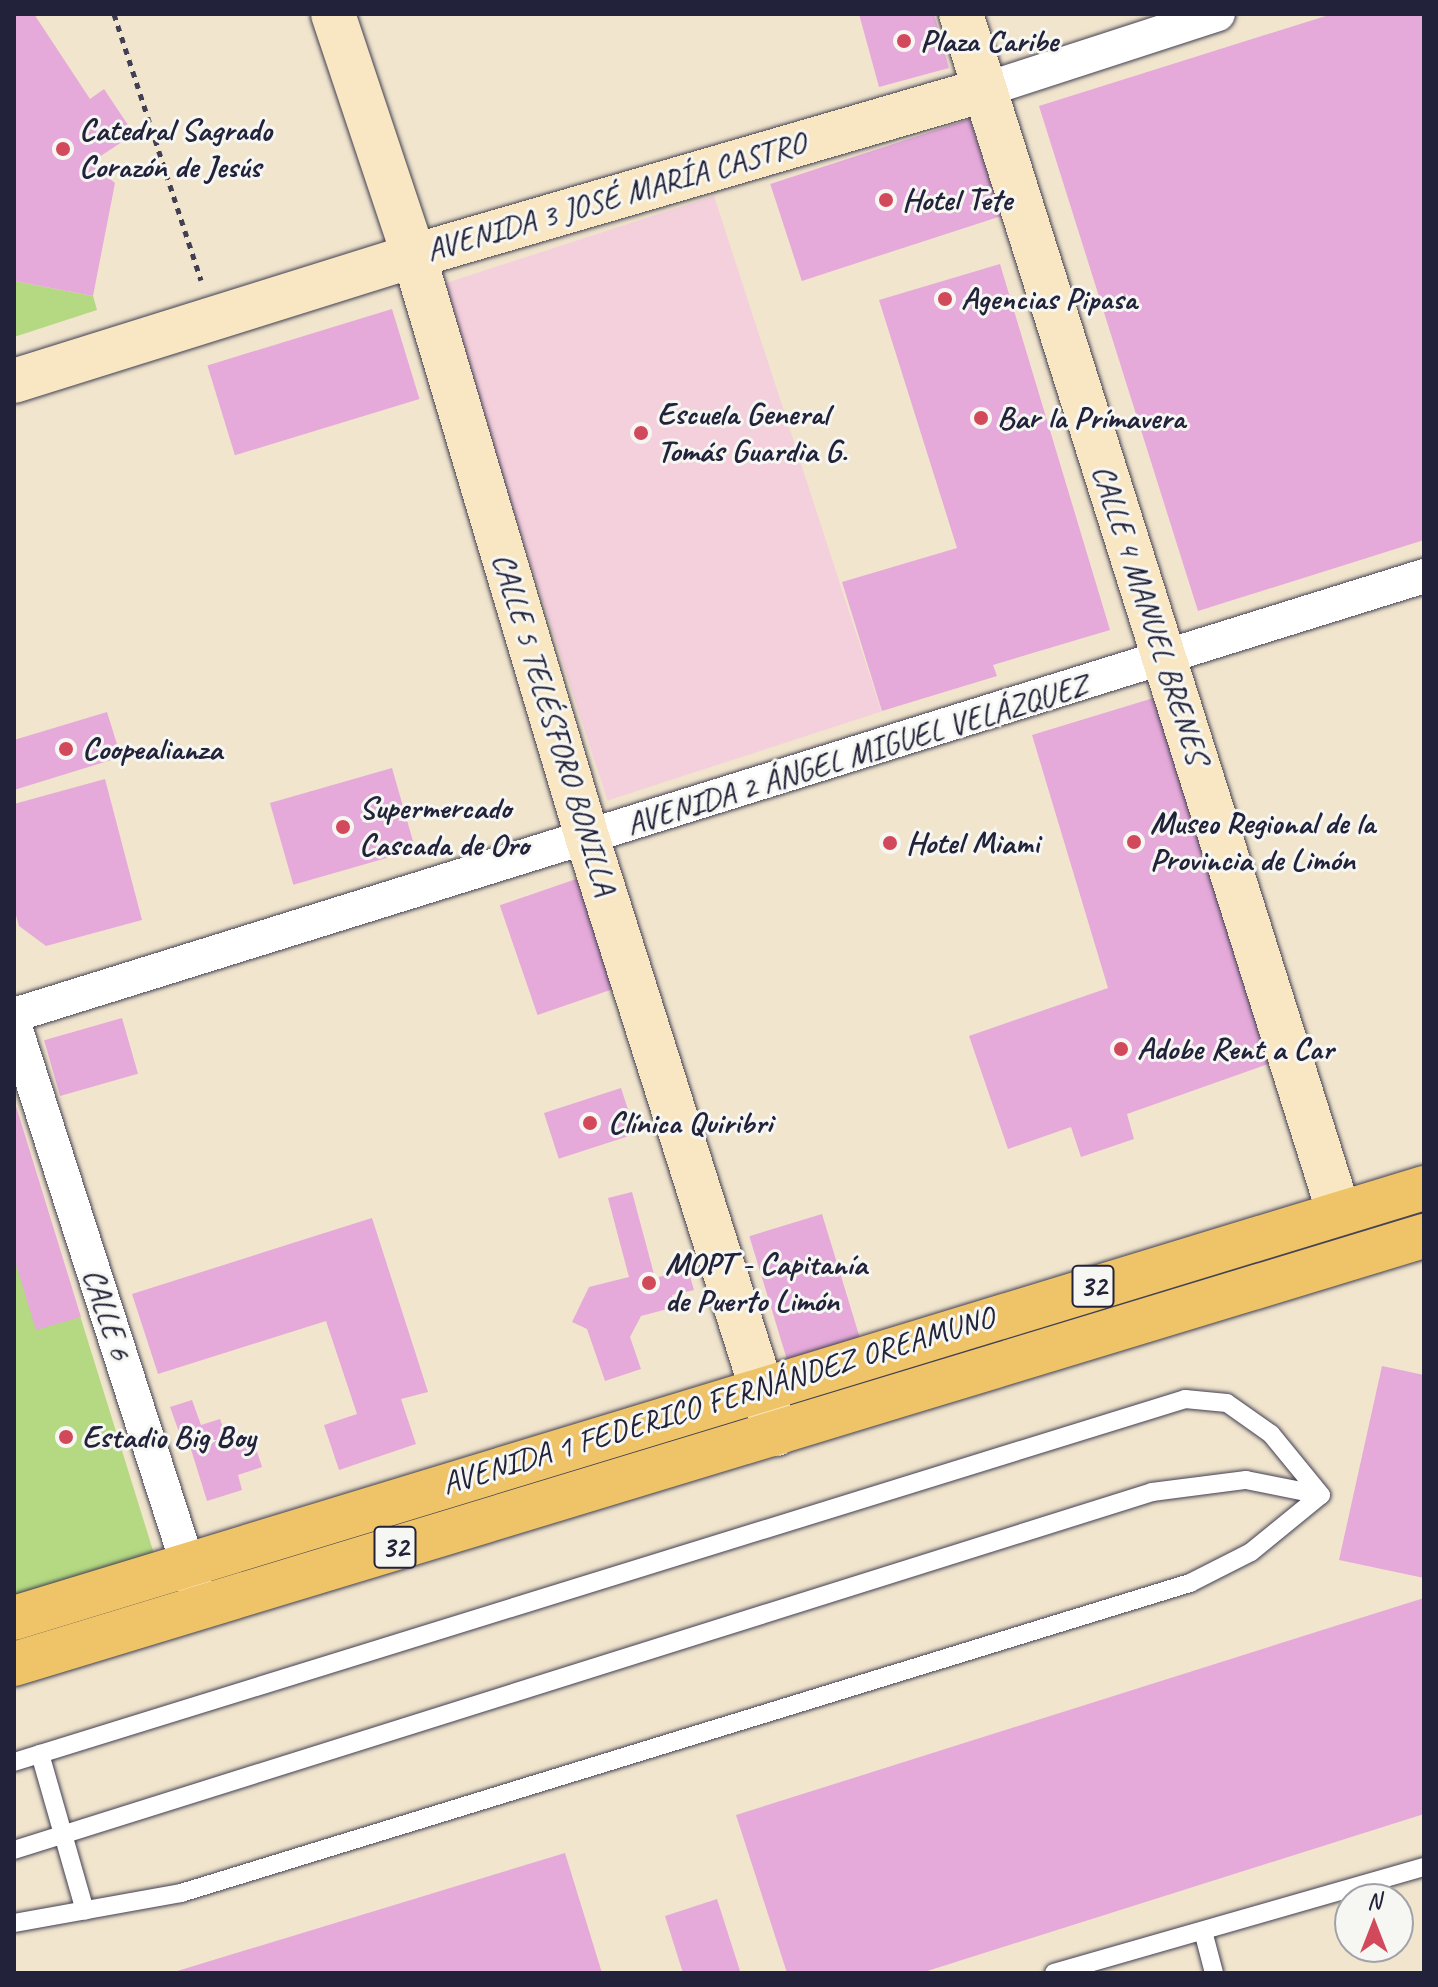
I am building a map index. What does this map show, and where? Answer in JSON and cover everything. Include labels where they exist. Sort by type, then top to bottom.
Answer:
[{"type":"highway","name":"AVENIDA 1 FEDERICO FERNÁNDEZ OREAMUNO","points":[[14,1618],[186,1563],[1424,1188]]},
{"type":"highway","name":"AVENIDA 1 FEDERICO FERNÁNDEZ OREAMUNO","points":[[14,1664],[201,1604],[776,1434],[1424,1236]]},
{"type":"main road","name":"CALLE 5 TELÉSFORO BONILLA","points":[[333,14],[414,256],[588,840],[776,1434]]},
{"type":"main road","name":"CALLE 4 MANUEL BRENES","points":[[961,14],[1339,1213]]},
{"type":"main road","name":"AVENIDA 3 JOSÉ MARÍA CASTRO","points":[[14,381],[414,256],[984,90]]},
{"type":"street","name":"AVENIDA 3 JOSÉ MARÍA CASTRO","points":[[984,90],[1218,14]]},
{"type":"street","name":"AVENIDA 2 ÁNGEL MIGUEL VELÁZQUEZ","points":[[14,1015],[588,840],[1424,576]]},
{"type":"street","name":"CALLE 6","points":[[14,1024],[201,1604]]},
{"type":"street","points":[[1339,1213],[1352,1258]]},
{"type":"lane","points":[[14,1762],[1185,1399],[1227,1403],[1271,1434],[1321,1495]]},
{"type":"lane","points":[[14,1850],[1152,1492],[1246,1480],[1321,1495]]},
{"type":"lane","points":[[14,1923],[181,1893],[1190,1583],[1251,1552],[1321,1495]]},
{"type":"lane","points":[[40,1754],[85,1911]]},
{"type":"lane","points":[[1054,1973],[1424,1867]]},
{"type":"lane","points":[[1203,1931],[1214,1973]]},
{"type":"path","points":[[114,14],[213,319]]},
{"type":"shaded area","name":"Escuela General Tomás Guardia G.","points":[[714,196],[881,711],[608,800],[440,285]]},
{"type":"green space","points":[[14,281],[93,296],[97,310],[14,337]]},
{"type":"green space","name":"Estadio Big Boy","points":[[14,1103],[155,1557],[14,1602]]},
{"type":"building","name":"Catedral Sagrado Corazón de Jesús","points":[[16,14],[34,14],[90,99],[104,89],[134,134],[90,163],[115,183],[93,296],[14,281]]},
{"type":"building","name":"Plaza Caribe","points":[[859,14],[934,14],[949,68],[879,87]]},
{"type":"building","points":[[1332,14],[1424,14],[1424,540],[1198,611],[1039,106]]},
{"type":"building","name":"Hotel Tete","points":[[970,119],[1002,216],[802,281],[770,184]]},
{"type":"building","points":[[1000,264],[1110,630],[993,665],[997,676],[882,711],[842,582],[957,548],[879,300]]},
{"type":"building","points":[[392,309],[419,399],[235,455],[207,365]]},
{"type":"building","points":[[1160,696],[1271,1063],[1127,1114],[1134,1139],[1081,1157],[1071,1127],[1008,1149],[969,1036],[1108,988],[1032,735]]},
{"type":"building","name":"Coopealianza","points":[[107,712],[121,757],[14,790],[14,740]]},
{"type":"building","name":"Supermercado Cascada de Oro","points":[[392,768],[415,850],[293,885],[270,803]]},
{"type":"building","points":[[105,779],[142,920],[46,946],[19,926],[14,908],[14,804]]},
{"type":"building","points":[[582,877],[620,987],[538,1015],[500,905]]},
{"type":"building","points":[[122,1018],[138,1074],[60,1096],[44,1040]]},
{"type":"building","name":"Clínica Quiribri","points":[[621,1088],[636,1134],[559,1159],[544,1113]]},
{"type":"building","points":[[15,1103],[81,1317],[36,1330],[14,1258]]},
{"type":"building","name":"MOPT - Capitanía de Puerto Limón","points":[[632,1192],[655,1278],[688,1269],[694,1290],[672,1295],[675,1307],[641,1316],[630,1337],[641,1369],[605,1381],[587,1329],[572,1322],[589,1287],[629,1277],[608,1198]]},
{"type":"building","points":[[822,1214],[861,1340],[788,1362],[749,1236]]},
{"type":"building","points":[[372,1218],[428,1392],[401,1399],[416,1444],[339,1470],[324,1425],[357,1414],[326,1321],[158,1374],[132,1294]]},
{"type":"building","points":[[1382,1366],[1424,1375],[1424,1578],[1339,1560]]},
{"type":"building","points":[[192,1400],[201,1425],[220,1419],[228,1443],[252,1436],[262,1467],[238,1475],[242,1490],[207,1501],[185,1430],[179,1432],[170,1407]]},
{"type":"building","points":[[1424,1598],[1424,1814],[921,1973],[787,1973],[736,1815]]},
{"type":"building","points":[[565,1853],[602,1973],[174,1973],[174,1972]]},
{"type":"building","points":[[717,1899],[740,1971],[683,1973],[665,1916]]},
{"type":"place","name":"Plaza Caribe","points":[[904,41]]},
{"type":"place","name":"Catedral Sagrado Corazón de Jesús","points":[[63,149]]},
{"type":"place","name":"Hotel Tete","points":[[886,200]]},
{"type":"place","name":"Agencias Pipasa","points":[[945,299]]},
{"type":"place","name":"Bar la Prímavera","points":[[981,418]]},
{"type":"place","name":"Escuela General Tomás Guardia G.","points":[[641,433]]},
{"type":"place","name":"Coopealianza","points":[[66,749]]},
{"type":"place","name":"Supermercado Cascada de Oro","points":[[343,827]]},
{"type":"place","name":"Museo Regional de la Provincia de Limón","points":[[1134,842]]},
{"type":"place","name":"Hotel Miami","points":[[890,843]]},
{"type":"place","name":"Adobe Rent a Car","points":[[1121,1049]]},
{"type":"place","name":"Clínica Quiribri","points":[[590,1123]]},
{"type":"place","name":"MOPT - Capitanía de Puerto Limón","points":[[649,1283]]},
{"type":"place","name":"Estadio Big Boy","points":[[66,1437]]}]
